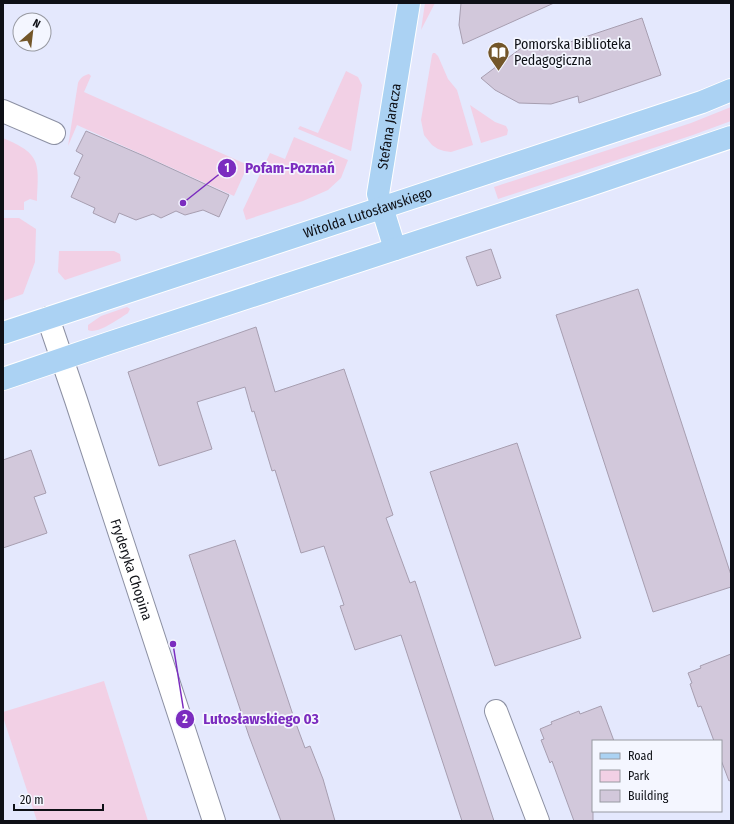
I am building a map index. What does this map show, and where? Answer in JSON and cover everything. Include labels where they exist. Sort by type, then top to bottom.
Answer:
[{"type":"main road","name":"Stefana Jaracza","points":[[395,249],[378,194],[410,3]]},
{"type":"main road","name":"Witolda Lutosławskiego","points":[[3,333],[702,102],[731,90]]},
{"type":"main road","points":[[3,379],[594,184],[731,136]]},
{"type":"street","points":[[3,111],[54,134]]},
{"type":"street","name":"Fryderyka Chopina","points":[[48,318],[214,821]]},
{"type":"street","points":[[496,711],[538,821]]},
{"type":"green space","points":[[425,3],[435,3],[421,30]]},
{"type":"green space","points":[[433,53],[438,56],[448,79],[457,90],[473,145],[451,152],[438,149],[432,145],[424,135],[421,120]]},
{"type":"green space","points":[[346,71],[358,77],[362,85],[351,151],[298,129],[300,126],[318,133]]},
{"type":"green space","points":[[89,74],[91,76],[84,92],[248,165],[234,196],[77,125],[68,146],[78,83],[82,77]]},
{"type":"green space","points":[[470,105],[495,122],[506,126],[508,130],[507,135],[481,143]]},
{"type":"green space","points":[[731,107],[731,121],[693,135],[498,199],[494,187],[691,123]]},
{"type":"green space","points":[[294,137],[348,160],[341,178],[328,190],[303,201],[246,220],[243,210],[270,153],[285,159]]},
{"type":"green space","points":[[3,138],[25,149],[35,161],[38,177],[37,201],[30,199],[24,202],[24,210],[3,210]]},
{"type":"green space","points":[[3,218],[19,218],[36,229],[35,262],[23,294],[3,301]]},
{"type":"green space","points":[[59,251],[114,251],[120,254],[121,261],[65,280],[58,272]]},
{"type":"green space","points":[[127,307],[130,309],[128,313],[114,322],[97,330],[88,330],[88,325],[101,316]]},
{"type":"green space","points":[[104,681],[148,821],[37,821],[3,717],[3,712]]},
{"type":"building","points":[[461,3],[554,3],[463,44],[459,25]]},
{"type":"building","points":[[642,18],[661,75],[579,103],[578,96],[551,104],[519,103],[495,90],[481,78],[524,46],[535,50],[549,49]]},
{"type":"building","points":[[86,131],[229,195],[219,217],[203,210],[185,215],[176,211],[161,218],[153,214],[136,220],[119,213],[115,223],[93,213],[95,208],[71,197],[80,177],[74,174],[83,155],[76,151]]},
{"type":"building","points":[[491,249],[501,278],[477,286],[466,257]]},
{"type":"building","points":[[638,289],[731,575],[731,587],[653,612],[556,315]]},
{"type":"building","points":[[256,327],[275,392],[344,369],[393,515],[386,518],[410,583],[415,581],[494,821],[462,821],[401,635],[355,650],[340,606],[344,605],[324,546],[301,553],[275,470],[272,471],[254,411],[252,412],[245,387],[197,402],[212,449],[159,466],[128,372]]},
{"type":"building","points":[[517,443],[581,638],[495,666],[430,472]]},
{"type":"building","points":[[31,450],[46,493],[34,497],[47,533],[3,548],[3,460]]},
{"type":"building","points":[[235,540],[295,721],[305,748],[310,746],[323,779],[335,821],[281,821],[249,736],[189,555]]},
{"type":"building","points":[[731,654],[731,780],[729,781],[722,763],[722,740],[714,740],[701,706],[698,707],[690,684],[692,683],[688,673],[701,668],[700,666]]},
{"type":"building","points":[[601,706],[614,740],[592,740],[593,821],[574,821],[552,761],[550,763],[541,740],[544,739],[540,729],[552,724],[551,722],[579,711],[580,714]]},
{"type":"place","name":"Pomorska Biblioteka Pedagogiczna","points":[[498,72]]},
{"type":"place","name":"Pofam-Poznań","points":[[183,203]]},
{"type":"place","name":"Lutosławskiego 03","points":[[173,644]]}]
